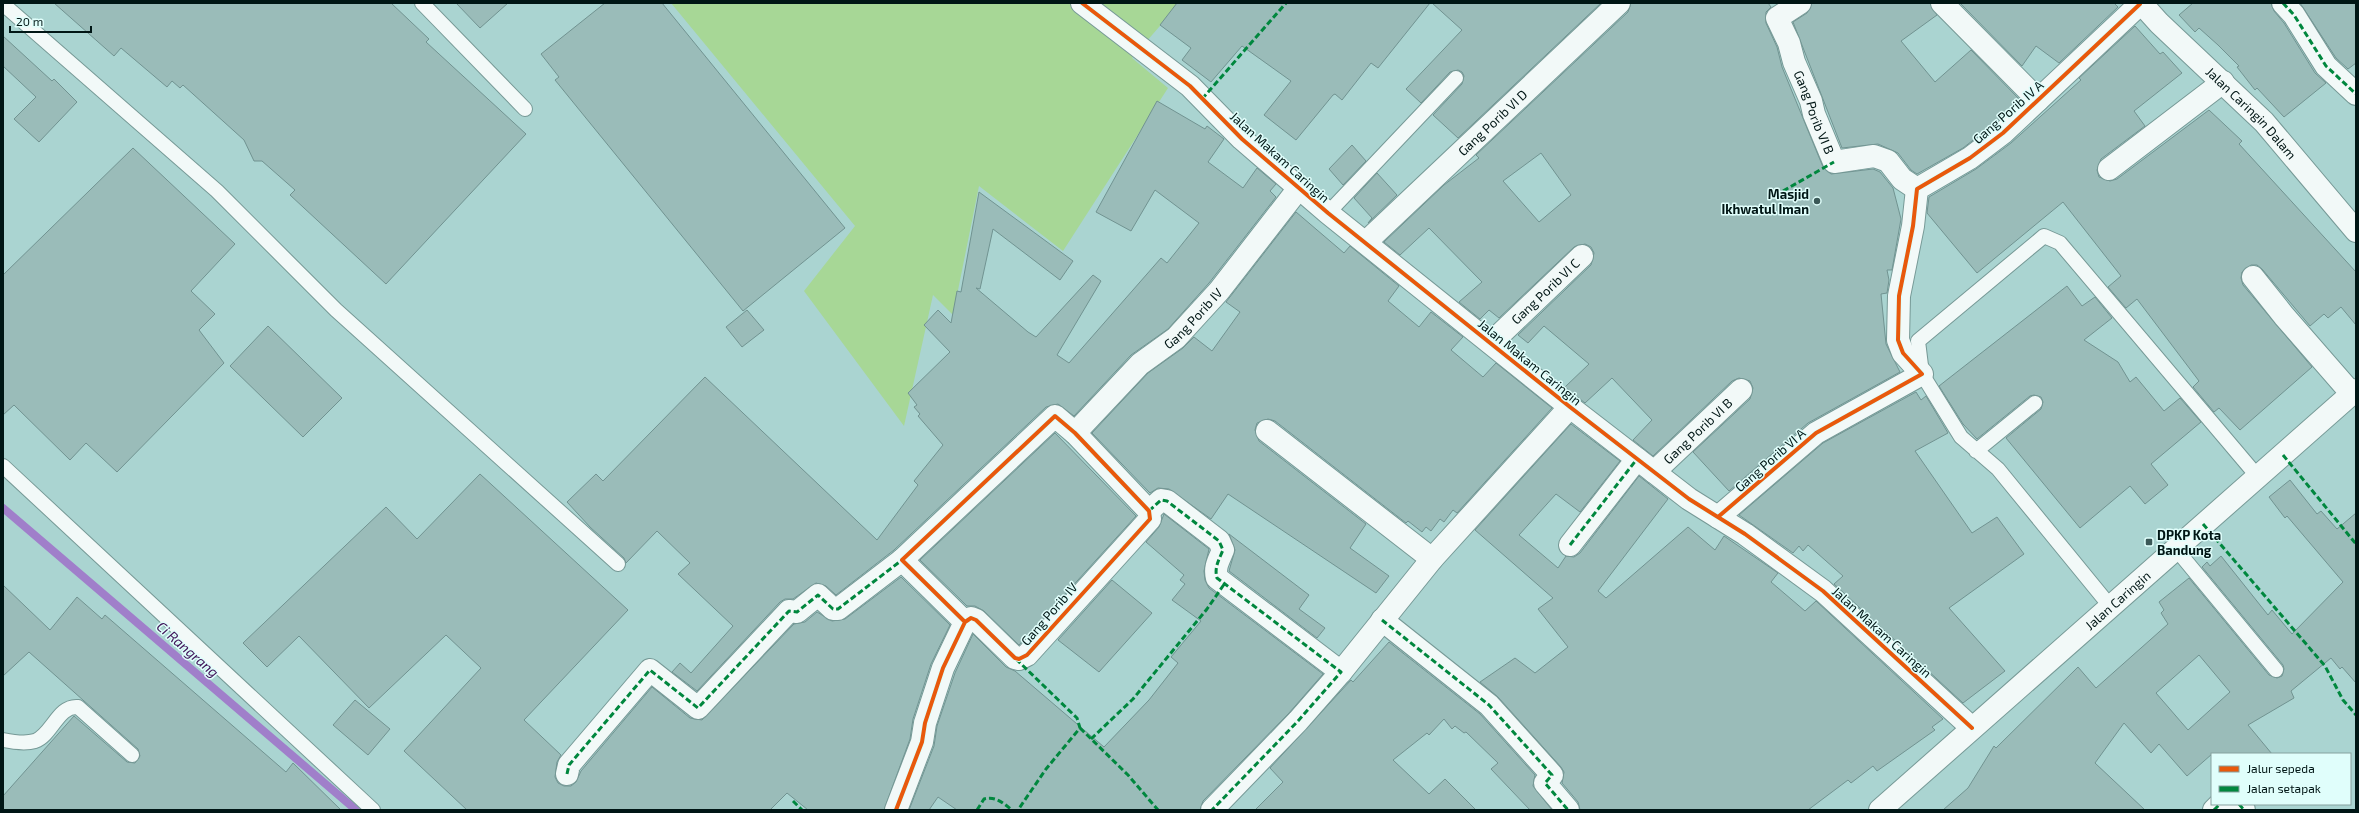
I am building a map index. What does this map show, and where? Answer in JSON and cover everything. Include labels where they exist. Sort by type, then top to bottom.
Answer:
[{"type":"street","name":"Jalan Makam Caringin","points":[[1082,3],[1190,86],[1242,139],[1328,213],[1570,407],[1646,466],[1718,517],[1790,565],[1823,591],[1972,728]]},
{"type":"street","name":"Gang Porib VI D","points":[[1366,242],[1619,3]]},
{"type":"street","name":"Gang Porib VI B","points":[[1800,3],[1777,18],[1789,43],[1794,62],[1812,101],[1814,114],[1834,162],[1874,156],[1888,161],[1902,179],[1917,189]]},
{"type":"street","points":[[1942,3],[2038,100]]},
{"type":"street","points":[[2284,3],[2294,15],[2326,66],[2356,94]]},
{"type":"street","name":"Gang Porib IV A","points":[[1917,189],[1970,158],[2003,133],[2141,4]]},
{"type":"street","name":"Jalan Caringin Dalam","points":[[2141,4],[2264,122],[2356,231]]},
{"type":"street","points":[[2109,170],[2223,82]]},
{"type":"street","name":"Gang Porib IV","points":[[1075,433],[1140,364],[1176,338],[1214,296],[1299,188]]},
{"type":"street","points":[[1917,189],[1913,226],[1899,296],[1898,340],[1903,353],[1922,374]]},
{"type":"street","name":"Gang Porib VI C","points":[[1490,343],[1582,256]]},
{"type":"street","points":[[2253,277],[2354,392]]},
{"type":"street","name":"Gang Porib VI A","points":[[1718,517],[1816,434],[1922,374]]},
{"type":"street","name":"Gang Porib VI B","points":[[1570,545],[1646,466],[1741,390]]},
{"type":"street","name":"Jalan Caringin","points":[[1880,810],[2354,392]]},
{"type":"street","points":[[1212,810],[1298,721],[1341,672],[1432,559],[1570,407]]},
{"type":"street","points":[[568,774],[569,765],[650,670],[698,708],[789,611],[797,612],[818,595],[833,610],[838,609],[902,560],[1053,416],[1075,433],[1149,511],[1161,500],[1167,501],[1219,541],[1223,550],[1216,567],[1218,578],[1341,672]]},
{"type":"street","points":[[1267,431],[1432,559]]},
{"type":"street","name":"Gang Porib IV","points":[[965,622],[971,618],[976,620],[1015,658],[1019,659],[1027,655],[1150,519],[1149,511]]},
{"type":"street","points":[[896,810],[922,742],[925,723],[943,668],[965,622],[902,560]]},
{"type":"street","points":[[1382,620],[1489,705],[1552,775],[1545,783],[1568,810]]},
{"type":"lane","points":[[422,3],[525,109]]},
{"type":"lane","points":[[3,4],[217,191],[336,310],[618,564]]},
{"type":"lane","points":[[1328,213],[1456,78]]},
{"type":"lane","points":[[2110,606],[1998,469],[1961,437],[1922,374],[1918,341],[2044,236],[2060,243],[2123,315],[2160,363],[2258,477]]},
{"type":"lane","points":[[1976,451],[2035,403]]},
{"type":"lane","points":[[3,466],[373,810]]},
{"type":"lane","points":[[2176,549],[2276,670]]},
{"type":"lane","points":[[3,740],[14,742],[35,741],[44,735],[70,708],[78,707],[132,755]]},
{"type":"green space","points":[[671,3],[1180,3],[1132,58],[1168,88],[1063,251],[979,186],[953,315],[933,295],[904,426],[804,291],[855,226]]},
{"type":"building","points":[[54,3],[391,3],[429,39],[426,42],[526,134],[386,284],[290,195],[295,190],[262,161],[254,161],[244,140],[183,85],[180,88],[172,81],[167,87],[121,48],[114,56]]},
{"type":"building","points":[[456,3],[508,3],[480,28]]},
{"type":"building","points":[[605,3],[662,3],[845,228],[743,311],[555,80],[559,77],[541,54]]},
{"type":"building","points":[[1177,3],[1430,3],[1378,68],[1371,63],[1342,100],[1335,94],[1333,95],[1296,140],[1264,115],[1291,81],[1242,46],[1211,82],[1182,60],[1191,48],[1160,25]]},
{"type":"building","points":[[1432,3],[1601,3],[1458,138],[1433,115],[1462,84],[1464,76],[1462,72],[1458,70],[1450,72],[1421,103],[1406,89],[1462,30]]},
{"type":"building","points":[[1631,3],[1768,3],[1771,7],[1766,12],[1766,23],[1777,47],[1782,67],[1823,167],[1831,174],[1873,169],[1880,172],[1893,188],[1901,219],[1892,270],[1887,270],[1889,280],[1887,293],[1881,294],[1886,344],[1900,372],[1808,423],[1729,491],[1693,452],[1750,399],[1753,388],[1750,381],[1739,378],[1732,381],[1653,456],[1633,440],[1652,420],[1612,378],[1585,403],[1565,387],[1589,364],[1544,326],[1528,343],[1518,335],[1591,265],[1594,253],[1591,247],[1585,244],[1574,247],[1499,318],[1489,310],[1480,319],[1459,302],[1482,282],[1429,228],[1400,255],[1384,242],[1444,185],[1479,158],[1476,155],[1628,12]],"holes":[[[1541,153],[1571,195],[1539,222],[1503,181]]]},
{"type":"building","points":[[1812,3],[1930,3],[1937,15],[1901,41],[1935,82],[1971,50],[2020,100],[1995,123],[1963,148],[1917,174],[1911,170],[1898,153],[1878,144],[1842,148],[1793,22],[1807,13]]},
{"type":"building","points":[[1960,3],[2114,3],[2118,7],[2059,63],[2036,46],[2022,66]]},
{"type":"building","points":[[2193,3],[2271,3],[2274,11],[2284,23],[2315,73],[2326,83],[2284,117],[2257,88],[2255,90],[2237,67],[2239,66],[2218,45],[2199,28],[2195,32],[2179,15]]},
{"type":"building","points":[[2300,3],[2356,3],[2356,63],[2348,69],[2336,58]]},
{"type":"building","points":[[2135,26],[2160,54],[2163,52],[2182,73],[2134,111],[2145,126],[2101,159],[2097,170],[2099,177],[2110,181],[2117,179],[2209,110],[2242,141],[2239,144],[2356,272],[2356,325],[2341,307],[2328,318],[2324,314],[2310,326],[2257,265],[2251,265],[2242,272],[2241,278],[2243,285],[2312,367],[2240,430],[2219,408],[2214,412],[2193,387],[2199,381],[2137,299],[2126,308],[2108,287],[2121,276],[2063,202],[1977,273],[1927,213],[1929,197],[1976,169],[2011,143],[2081,80],[2079,78]]},
{"type":"building","points":[[3,36],[52,81],[54,79],[77,102],[39,142],[14,119],[36,97],[3,66]]},
{"type":"building","points":[[1157,101],[1205,129],[1207,126],[1224,139],[1208,162],[1243,188],[1257,168],[1276,184],[1270,191],[1276,197],[1209,283],[1168,329],[1131,355],[1074,416],[1058,404],[1046,407],[894,550],[836,595],[826,586],[816,583],[793,599],[785,599],[780,602],[697,691],[672,672],[680,663],[691,673],[733,626],[678,574],[690,563],[657,531],[626,563],[624,558],[590,527],[567,502],[596,474],[603,481],[705,377],[877,540],[918,485],[914,481],[943,445],[918,416],[920,414],[914,407],[917,405],[908,393],[950,352],[924,325],[938,310],[951,323],[957,291],[961,292],[979,192],[1073,261],[1060,280],[993,229],[980,289],[976,288],[1028,332],[1036,337],[1093,275],[1101,281],[1057,355],[1069,363],[1161,258],[1167,263],[1199,223],[1155,190],[1131,231],[1096,212]]},
{"type":"building","points":[[1352,145],[1366,161],[1343,185],[1329,169]]},
{"type":"building","points":[[133,148],[235,244],[191,291],[215,314],[199,330],[224,363],[117,472],[86,443],[70,460],[14,405],[3,415],[3,275]]},
{"type":"building","points":[[1377,173],[1397,195],[1368,223],[1372,218],[1354,198]]},
{"type":"building","points":[[1296,212],[1344,253],[1350,246],[1399,286],[1388,301],[1419,327],[1431,312],[1463,337],[1451,350],[1483,377],[1496,363],[1552,408],[1457,513],[1453,510],[1444,522],[1440,519],[1431,531],[1426,527],[1422,532],[1408,521],[1406,523],[1275,421],[1268,419],[1257,423],[1255,430],[1259,441],[1366,524],[1350,548],[1389,576],[1376,593],[1228,494],[1211,519],[1169,489],[1158,488],[1150,493],[1092,433],[1148,373],[1183,348],[1194,337],[1212,351],[1240,312],[1226,302]]},
{"type":"building","points":[[2067,286],[2082,306],[2095,297],[2112,318],[2084,340],[2118,362],[2130,382],[2136,377],[2164,411],[2180,398],[2201,422],[2151,464],[2168,485],[2145,504],[2130,486],[2080,528],[2006,438],[2041,409],[2043,402],[2041,397],[2034,395],[2030,396],[1977,439],[1963,424],[1939,386]]},
{"type":"building","points":[[747,310],[764,330],[742,347],[726,327]]},
{"type":"building","points":[[268,326],[342,398],[303,437],[230,366]]},
{"type":"building","points":[[1916,392],[1921,400],[1926,396],[1948,433],[1915,451],[1972,533],[1997,517],[2024,554],[1949,608],[2005,671],[1963,703],[1834,584],[1843,576],[1808,545],[1803,551],[1799,546],[1793,553],[1739,515],[1823,443]]},
{"type":"building","points":[[1571,424],[1620,461],[1580,512],[1556,494],[1519,535],[1558,568],[1566,556],[1574,557],[1580,553],[1639,476],[1668,499],[1598,591],[1606,598],[1688,527],[1715,550],[1724,536],[1778,573],[1771,582],[1805,611],[1816,601],[1943,719],[1932,727],[1935,730],[1877,771],[1873,766],[1851,783],[1848,780],[1808,810],[1580,810],[1578,802],[1562,783],[1564,772],[1561,767],[1498,697],[1480,682],[1515,658],[1535,673],[1568,647],[1538,609],[1553,598],[1475,530]]},
{"type":"building","points":[[1055,433],[1136,516],[1019,645],[984,611],[975,606],[967,606],[920,560]]},
{"type":"building","points":[[480,474],[628,610],[524,720],[561,755],[557,762],[555,777],[558,783],[564,786],[571,786],[576,782],[581,771],[652,687],[690,718],[702,720],[794,624],[805,622],[817,612],[832,621],[845,619],[901,577],[950,625],[931,664],[913,719],[910,739],[884,810],[808,810],[787,793],[770,810],[467,810],[404,751],[481,668],[446,635],[369,708],[299,636],[267,667],[243,643],[386,507],[417,539]]},
{"type":"building","points":[[2290,480],[2317,514],[2321,511],[2337,529],[2356,513],[2356,683],[2342,667],[2340,669],[2331,658],[2291,691],[2294,698],[2248,725],[2271,753],[2211,753],[2211,755],[2187,776],[2159,744],[2151,753],[2124,723],[2095,763],[2145,810],[1943,810],[1968,788],[1994,746],[1996,748],[2078,667],[2096,688],[2168,624],[2161,613],[2164,610],[2159,602],[2189,578],[2269,675],[2277,678],[2282,676],[2284,669],[2283,665],[2202,567],[2207,562],[2210,566],[2221,556],[2268,615],[2272,610],[2292,634],[2343,582],[2287,516],[2285,518],[2269,497]],"holes":[[[2199,655],[2230,692],[2188,730],[2156,693]]]},
{"type":"building","points":[[1164,514],[1209,549],[1204,571],[1205,580],[1209,588],[1323,674],[1289,713],[1203,801],[1200,810],[957,810],[938,797],[929,810],[909,810],[934,746],[937,726],[955,673],[973,634],[1006,667],[1015,671],[1104,747],[1149,700],[1178,663],[1171,657],[1201,621],[1172,600],[1185,584],[1180,580],[1184,575],[1146,542],[1159,527]]},
{"type":"building","points":[[1229,534],[1309,595],[1299,609],[1325,628],[1317,638],[1229,571],[1235,550]]},
{"type":"building","points":[[1112,580],[1152,613],[1099,672],[1058,640]]},
{"type":"building","points":[[3,585],[50,630],[77,597],[102,619],[105,615],[286,772],[293,763],[341,810],[3,810],[3,796],[74,716],[127,762],[135,763],[140,756],[138,749],[29,652],[3,676]]},
{"type":"building","points":[[1389,642],[1480,714],[1535,775],[1533,786],[1552,810],[1530,810],[1491,769],[1498,763],[1466,732],[1464,733],[1455,726],[1452,729],[1444,719],[1429,735],[1427,733],[1393,760],[1429,794],[1445,779],[1476,810],[1255,810],[1283,782],[1270,768],[1351,680],[1353,682]]},
{"type":"building","points":[[355,700],[390,729],[368,755],[333,725]]},
{"type":"waterway","name":"Ci Rangrang","points":[[3,508],[356,810]]},
{"type":"marked path","points":[[1202,99],[1286,3]]},
{"type":"marked path","points":[[2283,3],[2294,15],[2326,66],[2356,94]]},
{"type":"marked path","points":[[1783,191],[1834,162]]},
{"type":"marked path","points":[[2283,455],[2356,544]]},
{"type":"marked path","points":[[1570,545],[1637,459]]},
{"type":"marked path","points":[[1149,511],[1161,500],[1167,501],[1219,541],[1223,550],[1217,567],[1217,578],[1341,672],[1298,721],[1212,810]]},
{"type":"marked path","points":[[2203,524],[2325,666],[2343,700],[2356,715]]},
{"type":"marked path","points":[[567,774],[569,765],[650,670],[698,708],[789,611],[797,612],[818,595],[833,609],[838,609],[902,560]]},
{"type":"marked path","points":[[1091,739],[1133,699],[1207,609],[1225,583]]},
{"type":"marked path","points":[[1382,620],[1489,705],[1552,775],[1545,783],[1568,810]]},
{"type":"marked path","points":[[1016,659],[1077,718],[1080,728],[1046,769],[1018,810]]},
{"type":"marked path","points":[[1080,728],[1128,775],[1158,810]]},
{"type":"marked path","points":[[977,810],[984,799],[988,798],[996,799],[1012,810]]},
{"type":"marked path","points":[[793,801],[802,810]]},
{"type":"marked path","points":[[2214,810],[2219,805]]},
{"type":"marked path","points":[[2240,805],[2244,810]]},
{"type":"cycle path","points":[[1082,3],[1190,86],[1242,139],[1328,213],[1570,407],[1689,499],[1745,534],[1823,591],[1972,728]]},
{"type":"cycle path","points":[[1718,517],[1816,433],[1922,374],[1903,353],[1898,340],[1899,296],[1913,226],[1917,189],[1970,158],[2003,133],[2140,4]]},
{"type":"cycle path","points":[[896,810],[922,742],[925,723],[943,668],[965,622],[971,618],[976,620],[1015,658],[1019,659],[1027,655],[1150,519],[1149,511],[1075,433],[1055,416],[902,560],[965,622]]},
{"type":"place","name":"Masjid Ikhwatul Iman","points":[[1817,201]]},
{"type":"place","name":"DPKP Kota Bandung","points":[[2149,542]]}]
